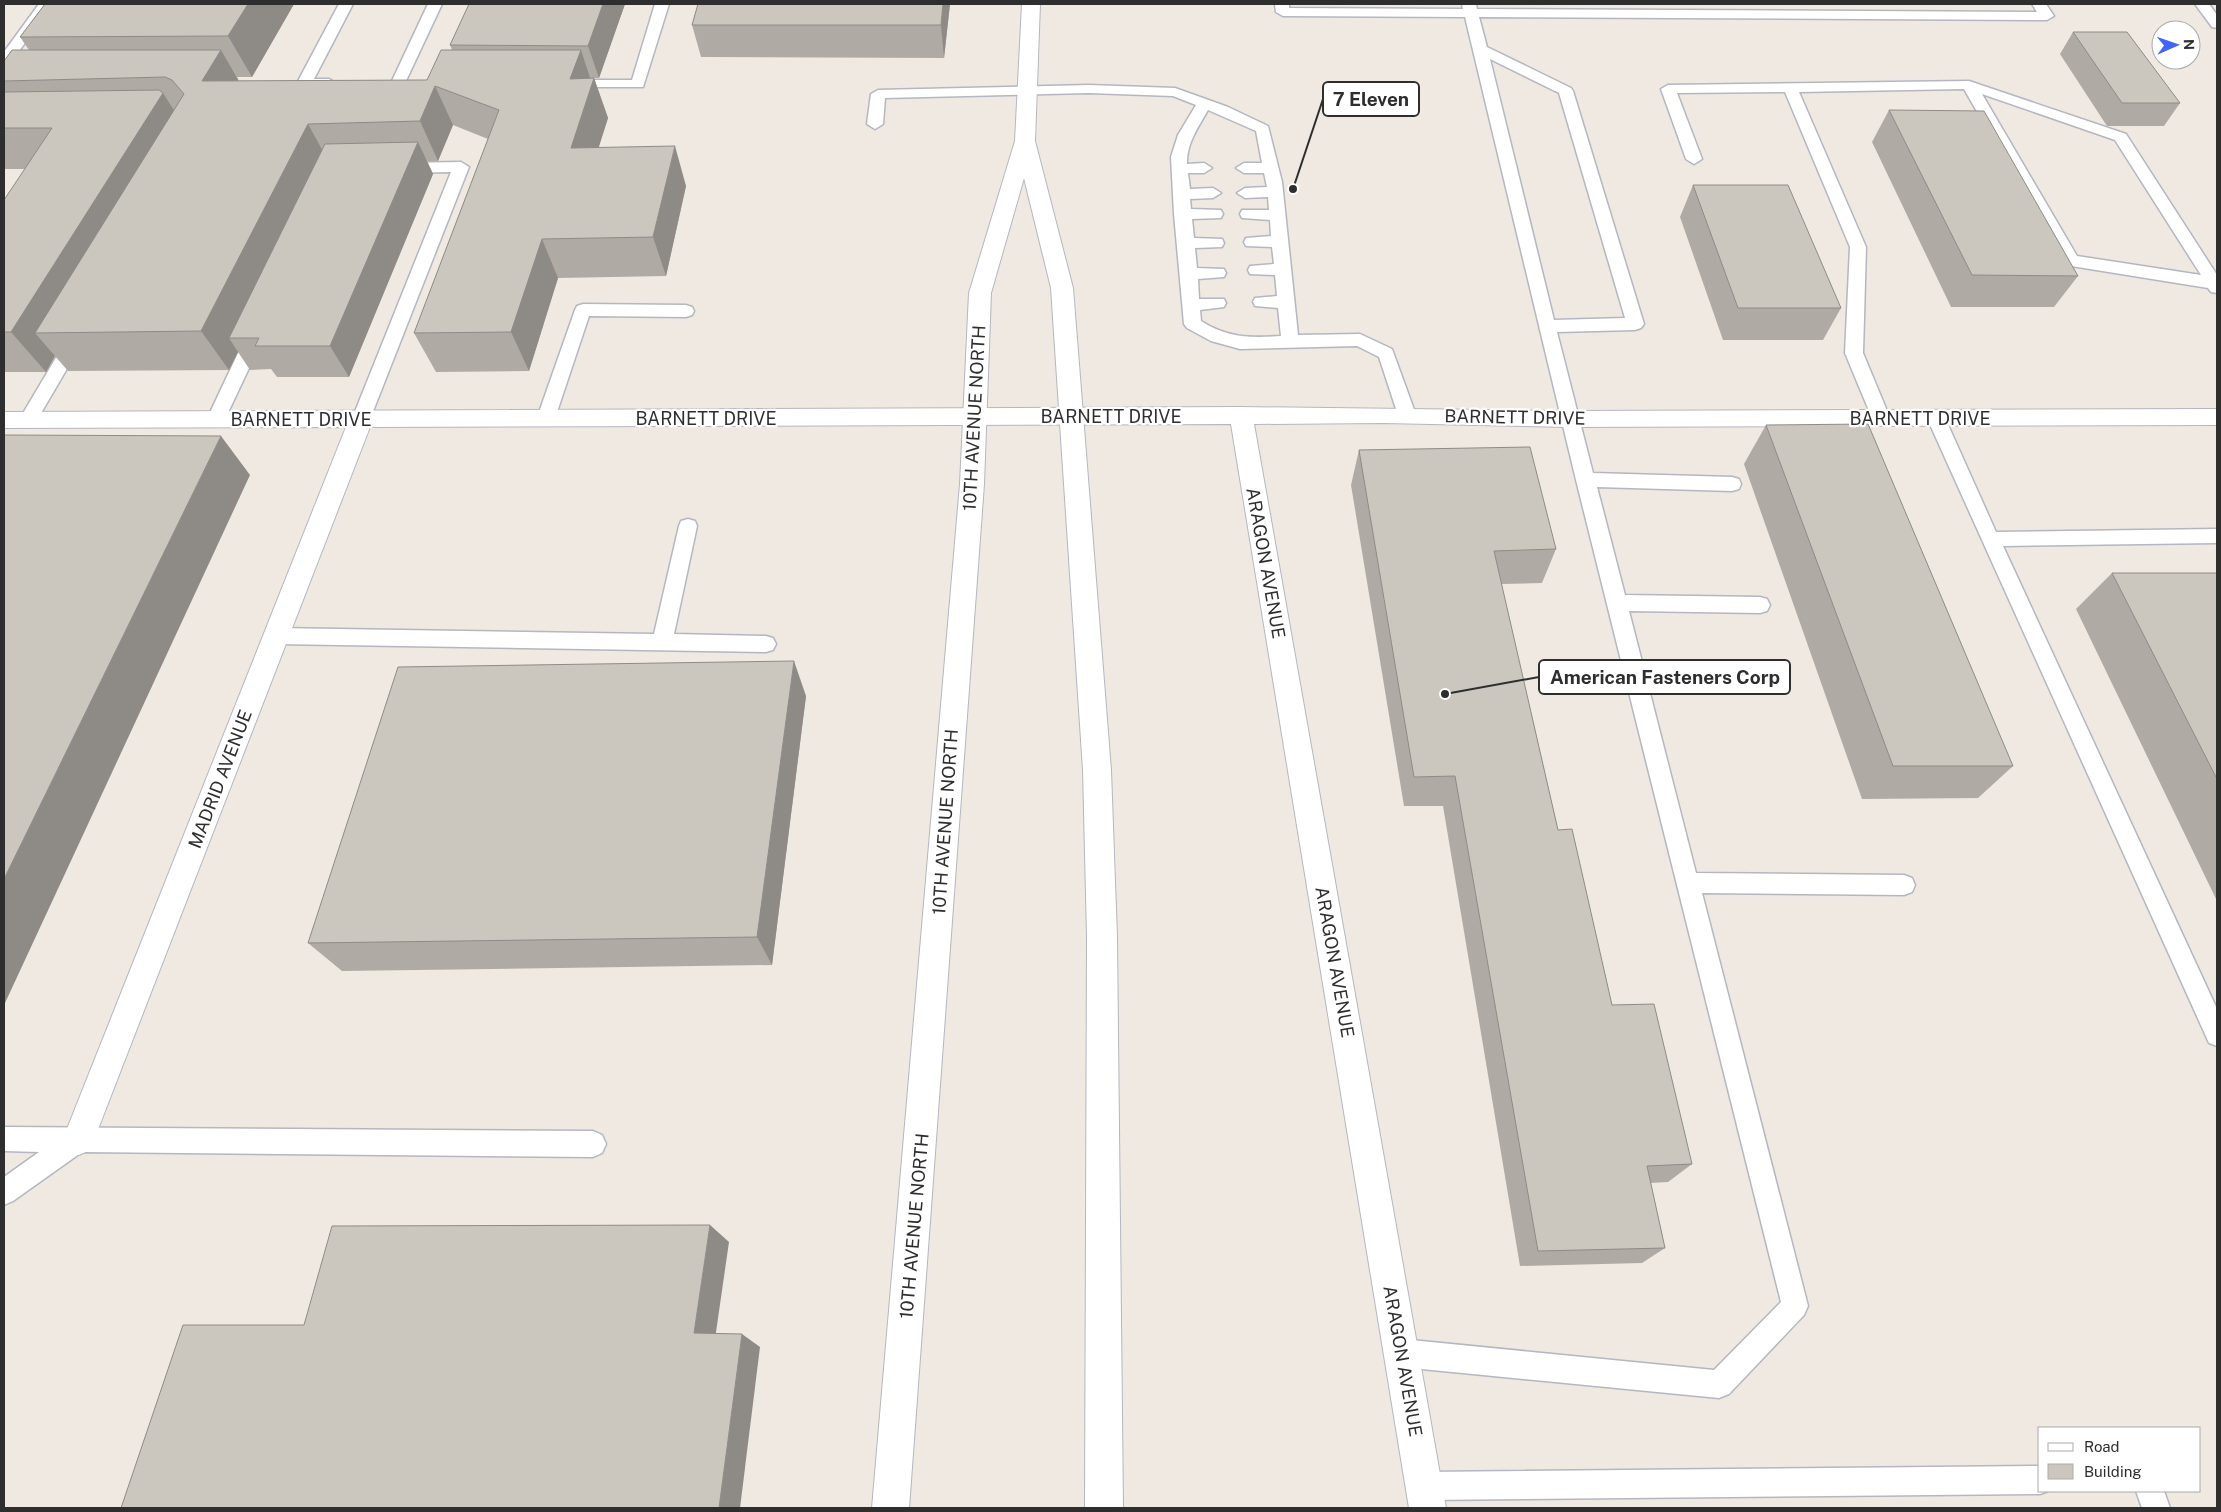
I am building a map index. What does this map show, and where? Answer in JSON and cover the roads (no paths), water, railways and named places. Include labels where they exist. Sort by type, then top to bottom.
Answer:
[{"type":"street","name":"10TH AVENUE NORTH","points":[[890,1508],[972,484],[980,293],[1025,141],[1031,4]]},
{"type":"street","name":"10TH AVENUE NORTH","points":[[1025,141],[1062,288],[1090,664],[1101,859],[1104,1508]]},
{"type":"street","name":"BARNETT DRIVE","points":[[4,420],[1241,415],[1407,415],[1570,419],[2217,417]]},
{"type":"street","name":"ARAGON AVENUE","points":[[1241,415],[1426,1497]]},
{"type":"street","name":"MADRID AVENUE","points":[[79,1139],[361,419]]},
{"type":"lane","points":[[4,62],[46,4]]},
{"type":"lane","points":[[304,83],[346,4]]},
{"type":"lane","points":[[398,83],[435,4]]},
{"type":"lane","points":[[548,84],[638,84],[662,4]]},
{"type":"lane","points":[[1282,4],[1283,12],[1397,8],[1815,9],[1930,10],[2047,16],[2039,4]]},
{"type":"lane","points":[[2202,4],[2217,24]]},
{"type":"lane","points":[[1401,1353],[1719,1384],[1794,1306],[1585,480],[1471,9]]},
{"type":"lane","points":[[1480,49],[1566,91],[1635,324],[1548,326]]},
{"type":"lane","points":[[285,83],[342,83]]},
{"type":"lane","points":[[380,83],[418,83]]},
{"type":"lane","points":[[1969,85],[2070,261],[2215,286]]},
{"type":"lane","points":[[1694,159],[1668,89],[1969,85],[2122,137],[2215,286]]},
{"type":"lane","points":[[1790,87],[1858,247],[1854,353],[1881,418]]},
{"type":"lane","points":[[875,124],[878,94],[1089,89],[1174,92],[1205,103],[1263,129],[1275,192],[1290,341]]},
{"type":"lane","points":[[1205,103],[1186,135],[1179,157],[1182,214],[1193,324],[1209,336],[1245,344],[1360,340],[1386,353],[1407,415]]},
{"type":"lane","points":[[361,419],[461,167],[384,168]]},
{"type":"lane","points":[[1180,169],[1204,168]]},
{"type":"lane","points":[[1244,168],[1271,168]]},
{"type":"lane","points":[[1245,192],[1275,192]]},
{"type":"lane","points":[[1181,194],[1213,193]]},
{"type":"lane","points":[[1182,214],[1215,214]]},
{"type":"lane","points":[[1248,214],[1277,215]]},
{"type":"lane","points":[[1252,242],[1280,241]]},
{"type":"lane","points":[[1186,243],[1216,242]]},
{"type":"lane","points":[[1256,270],[1283,269]]},
{"type":"lane","points":[[1189,274],[1218,273]]},
{"type":"lane","points":[[1261,302],[1286,302]]},
{"type":"lane","points":[[1191,305],[1218,303]]},
{"type":"lane","points":[[546,418],[583,310],[686,311]]},
{"type":"lane","points":[[216,420],[262,321]]},
{"type":"lane","points":[[28,420],[84,326]]},
{"type":"lane","points":[[1936,418],[2217,1035]]},
{"type":"lane","points":[[1585,480],[1732,484]]},
{"type":"lane","points":[[662,643],[688,526]]},
{"type":"lane","points":[[1990,539],[2217,536]]},
{"type":"lane","points":[[1616,603],[1760,605]]},
{"type":"lane","points":[[276,636],[766,644]]},
{"type":"lane","points":[[1687,882],[1904,885]]},
{"type":"lane","points":[[4,1139],[593,1144]]},
{"type":"lane","points":[[4,1192],[79,1139]]},
{"type":"lane","points":[[1426,1497],[2038,1480]]},
{"type":"lane","points":[[2150,1492],[2156,1508]]},
{"type":"place","name":"7 Eleven","points":[[1293,189]]},
{"type":"place","name":"American Fasteners Corp","points":[[1445,694]]}]
